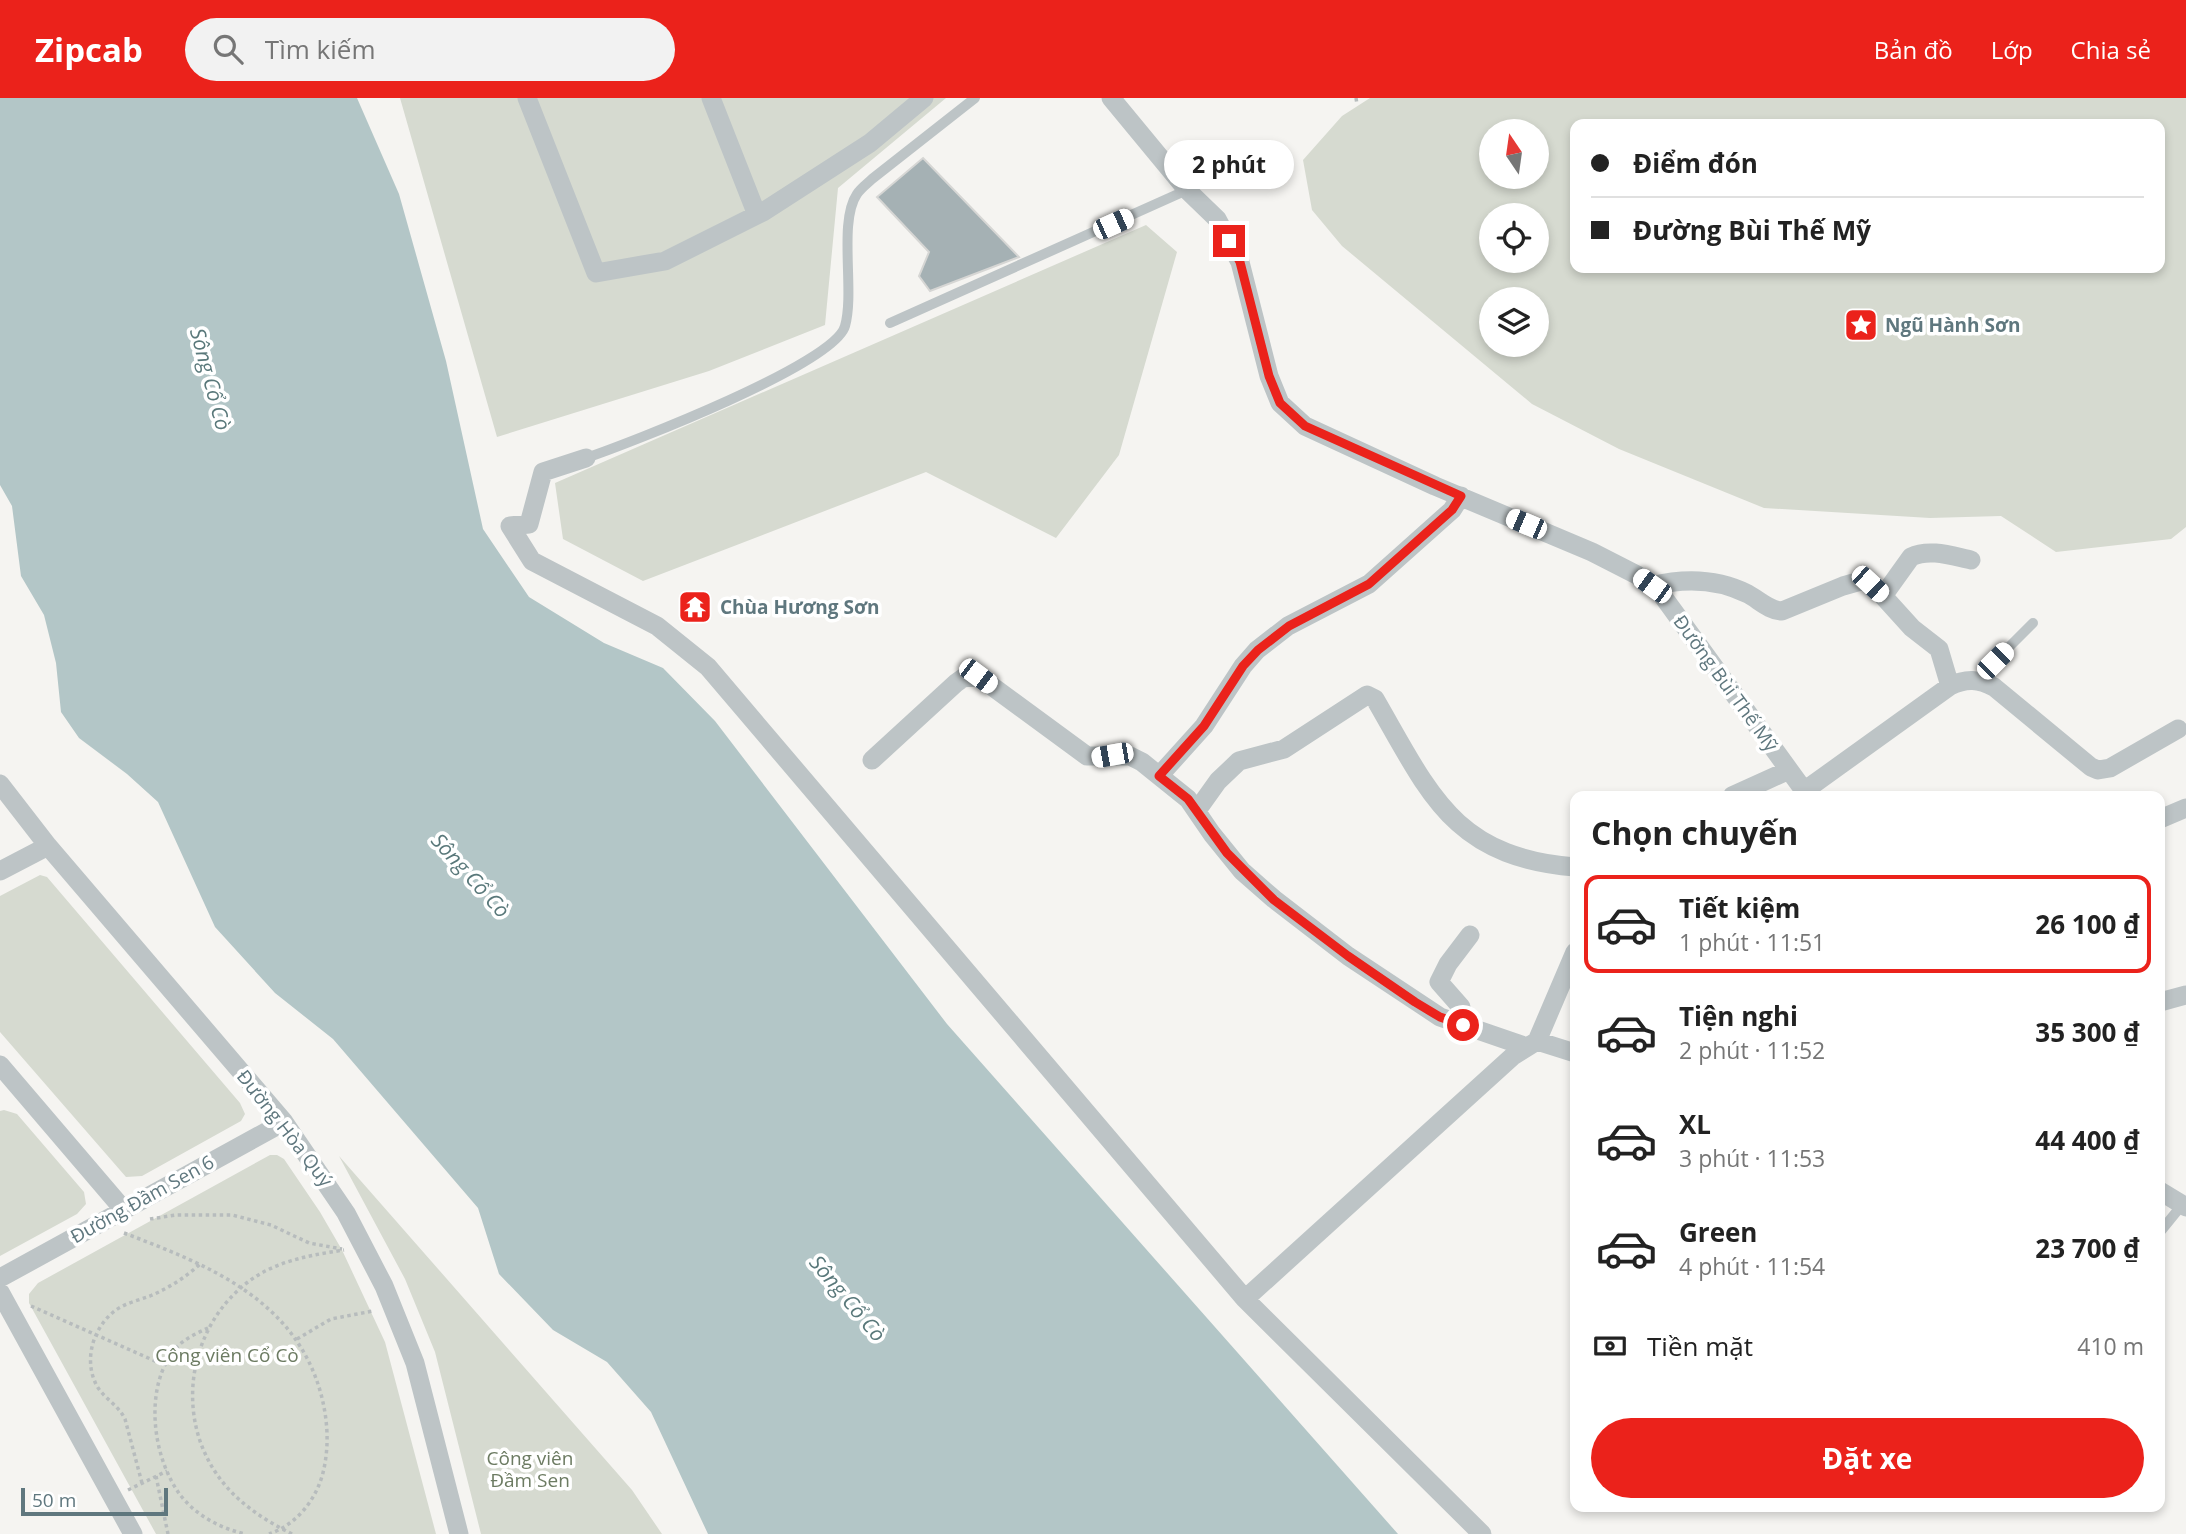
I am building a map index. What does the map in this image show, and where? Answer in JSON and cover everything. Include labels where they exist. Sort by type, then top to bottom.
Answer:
[{"type":"street","points":[[527,98],[596,273],[665,261],[757,215],[870,143],[918,100]]},
{"type":"street","points":[[711,98],[757,215]]},
{"type":"street","name":"Đường Bùi Thế Mỹ","points":[[1111,98],[1187,190],[1217,219],[1240,262],[1269,376],[1280,403],[1305,426],[1592,552],[1659,591],[1805,791]]},
{"type":"street","points":[[586,458],[543,472],[529,524],[510,526],[532,561],[657,626],[708,667],[1245,1299],[1482,1534]]},
{"type":"street","points":[[1159,776],[1204,726],[1243,666],[1258,650],[1289,626],[1369,584],[1452,510],[1461,496]]},
{"type":"street","points":[[1883,596],[1910,557],[1917,553],[1929,552],[1971,560]]},
{"type":"street","points":[[1652,586],[1672,580],[1697,580],[1718,584],[1739,589],[1774,611],[1793,609],[1856,580],[1870,584],[1912,628],[1939,649],[1950,686]]},
{"type":"street","points":[[872,760],[948,690],[972,675],[1087,756],[1096,758],[1130,755],[1159,776],[1198,809],[1227,853],[1274,900],[1415,1002],[1440,1017],[1463,1025],[1570,1053]]},
{"type":"street","points":[[1809,791],[1950,686],[1976,680],[1994,687],[2098,770],[2110,768],[2179,729]]},
{"type":"street","points":[[1198,809],[1218,781],[1239,761],[1284,749],[1367,695],[1376,699],[1430,793],[1462,829],[1523,860],[1570,866]]},
{"type":"street","points":[[1743,791],[1789,770]]},
{"type":"street","name":"Đường Hòa Quý","points":[[0,784],[48,846],[284,1122],[346,1213],[373,1262],[418,1372],[459,1534]]},
{"type":"street","points":[[2165,817],[2186,808]]},
{"type":"street","points":[[0,871],[48,846]]},
{"type":"street","points":[[1463,1025],[1461,1007],[1438,982],[1470,935]]},
{"type":"street","points":[[1245,1299],[1513,1056],[1532,1044],[1570,963]]},
{"type":"street","points":[[2165,1001],[2186,995]]},
{"type":"street","points":[[0,1065],[7,1084],[124,1209]]},
{"type":"street","name":"Đường Đầm Sen 6","points":[[0,1278],[284,1122]]},
{"type":"street","points":[[2165,1194],[2184,1206]]},
{"type":"street","points":[[0,1292],[133,1534]]},
{"type":"lane","points":[[586,458],[651,435],[772,378],[829,347],[840,338],[848,307],[849,226],[857,194],[872,179],[975,98]]},
{"type":"lane","points":[[890,323],[1187,190]]},
{"type":"lane","points":[[1976,680],[2033,623]]},
{"type":"lane","points":[[2165,1227],[2184,1206]]},
{"type":"path","points":[[1356,98],[1357,104]]},
{"type":"path","points":[[147,1219],[176,1215],[232,1215],[271,1225],[309,1243],[348,1250],[283,1264],[265,1271],[240,1289],[208,1327],[177,1348],[165,1365],[156,1395],[155,1415],[167,1471],[182,1497],[202,1515],[227,1530],[245,1534]]},
{"type":"path","points":[[118,1231],[180,1254],[240,1289],[280,1318],[309,1359],[324,1405],[327,1452],[324,1472],[304,1511],[282,1529],[269,1534]]},
{"type":"path","points":[[142,1483],[122,1411],[94,1381],[89,1359],[97,1335],[116,1311],[175,1283],[200,1264]]},
{"type":"path","points":[[23,1302],[165,1365]]},
{"type":"path","points":[[297,1339],[331,1320],[378,1310]]},
{"type":"path","points":[[208,1327],[192,1378],[195,1414],[205,1453],[237,1498],[265,1520],[292,1534]]},
{"type":"path","points":[[125,1491],[167,1471]]},
{"type":"path","points":[[156,1476],[168,1534]]},
{"type":"green space","points":[[400,98],[946,98],[838,188],[825,325],[709,371],[497,437]]},
{"type":"green space","name":"Ngũ Hành Sơn","points":[[1370,98],[2186,98],[2186,527],[2171,539],[2056,552],[2001,516],[1930,518],[1764,508],[1619,449],[1532,404],[1342,246],[1312,210],[1303,160],[1342,116]]},
{"type":"green space","points":[[1146,225],[1177,252],[1119,455],[1056,538],[926,472],[643,581],[563,539],[555,483]]},
{"type":"green space","points":[[40,875],[47,877],[240,1103],[245,1114],[241,1121],[142,1176],[126,1177],[0,1032],[0,896]]},
{"type":"green space","points":[[0,1111],[17,1114],[84,1192],[86,1204],[77,1214],[0,1256]]},
{"type":"green space","name":"Công viên Cổ Cò","points":[[270,1155],[284,1159],[320,1212],[342,1250],[385,1342],[436,1534],[156,1534],[29,1303],[29,1294],[38,1283]]},
{"type":"green space","name":"Công viên Đầm Sen","points":[[339,1156],[632,1490],[662,1534],[481,1534],[435,1352],[405,1279]]},
{"type":"water","name":"Sông Cổ Cò","points":[[0,98],[357,98],[399,194],[446,361],[483,529],[529,597],[604,643],[663,668],[715,721],[947,1024],[1398,1534],[708,1534],[651,1412],[607,1362],[553,1330],[499,1274],[478,1208],[333,1039],[275,993],[215,927],[158,802],[127,774],[79,738],[61,712],[56,663],[44,615],[21,576],[12,506],[0,485]]},
{"type":"building","points":[[923,158],[1019,257],[930,291],[919,276],[929,252],[877,197]]},
{"type":"place","name":"Ngũ Hành Sơn","points":[[1861,325]]},
{"type":"place","name":"Chùa Hương Sơn","points":[[695,607]]},
{"type":"route","points":[[1229,241],[1240,262],[1269,376],[1280,403],[1305,426],[1461,496],[1452,510],[1369,584],[1289,626],[1258,650],[1243,666],[1204,726],[1159,776],[1198,809],[1212,834],[1242,871],[1274,900],[1415,1002],[1440,1017],[1463,1025]]}]
